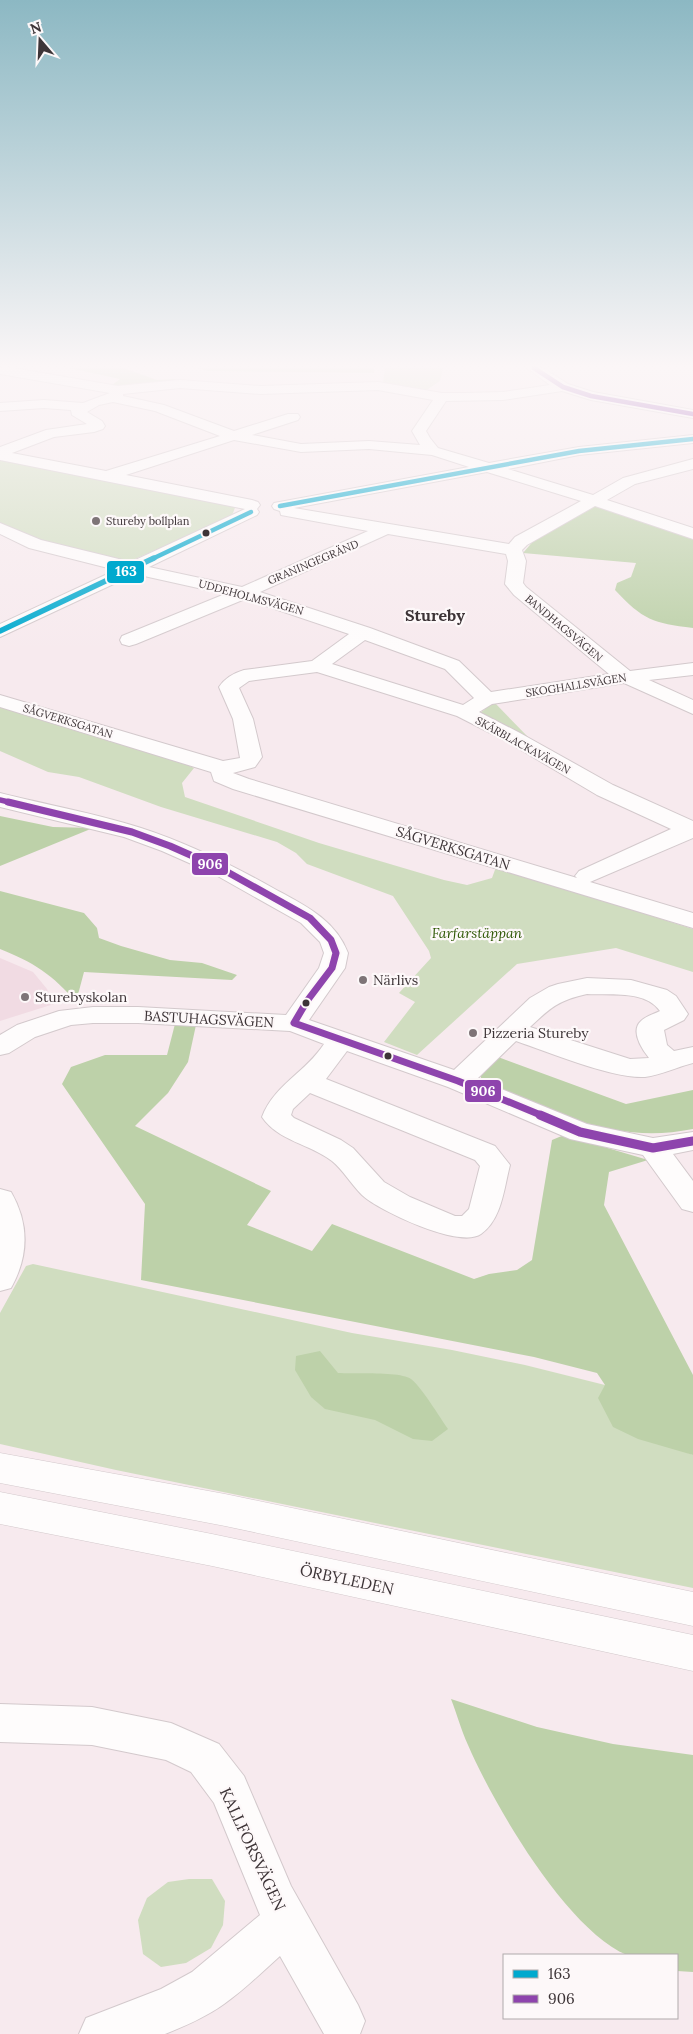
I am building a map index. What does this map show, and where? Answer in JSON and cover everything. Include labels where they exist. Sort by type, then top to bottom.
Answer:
[{"type":"main road","points":[[0,1468],[225,1510],[693,1609]]},
{"type":"main road","name":"ÖRBYLEDEN","points":[[0,1508],[222,1552],[693,1653]]},
{"type":"street","points":[[46,463],[251,508],[267,514],[281,508],[517,463]]},
{"type":"street","points":[[107,476],[149,463]]},
{"type":"street","points":[[472,463],[693,534]]},
{"type":"street","points":[[281,508],[386,529],[500,549],[513,549],[521,541],[629,481],[693,464]]},
{"type":"street","points":[[0,631],[251,508]]},
{"type":"street","name":"UDDEHOLMSVÄGEN","points":[[0,528],[35,544],[65,553],[244,593],[363,632],[452,665],[486,698]]},
{"type":"street","name":"GRANINGEGRÄND","points":[[129,640],[244,593],[386,529]]},
{"type":"street","name":"BANDHAGSVÄGEN","points":[[513,549],[517,561],[514,584],[520,591],[626,677],[693,708]]},
{"type":"street","points":[[222,768],[248,763],[251,757],[243,718],[229,687],[244,676],[318,666],[363,632]]},
{"type":"street","name":"SKÄRBLACKAVÄGEN","points":[[318,666],[464,712],[513,737],[605,790],[692,830]]},
{"type":"street","name":"SKOGHALLSVÄGEN","points":[[464,712],[486,698],[626,677],[693,670]]},
{"type":"street","name":"SÅGVERKSGATAN","points":[[0,700],[222,768],[240,768],[248,774],[693,908]]},
{"type":"street","name":"SÅGVERKSGATAN","points":[[222,768],[222,776],[242,784],[693,921]]},
{"type":"street","name":"BASTUHAGSVÄGEN","points":[[0,800],[14,805],[132,832],[170,846],[222,870],[310,918],[331,940],[336,953],[332,968],[307,1001],[294,1023],[138,1015],[93,1015],[68,1018],[26,1031],[0,1047]]},
{"type":"street","points":[[587,876],[692,830]]},
{"type":"street","points":[[458,1081],[539,1004],[558,992],[587,986],[631,988],[658,995],[667,1002],[675,1014],[651,1026],[649,1036],[659,1054],[683,1057]]},
{"type":"street","points":[[294,1023],[458,1081],[580,1132],[653,1148],[693,1141]]},
{"type":"street","points":[[512,1030],[590,1057],[629,1068],[646,1068],[683,1057]]},
{"type":"street","points":[[306,1081],[485,1153],[495,1165],[483,1212],[470,1227],[451,1226],[399,1204],[374,1189],[352,1164],[331,1147],[284,1125],[276,1117],[278,1111],[306,1081],[320,1069],[340,1040]]},
{"type":"street","points":[[653,1148],[693,1202]]},
{"type":"street","points":[[0,1199],[9,1221],[11,1237],[6,1266],[0,1280]]},
{"type":"street","name":"KALLFORSVÄGEN","points":[[0,1723],[92,1726],[171,1742],[205,1758],[229,1790],[250,1843],[335,2030]]},
{"type":"street","points":[[102,2034],[173,2008],[208,1988],[287,1922]]},
{"type":"shaded area","name":"Sturebyskolan","points":[[0,958],[33,972],[47,989],[54,1004],[0,1021]]},
{"type":"green space","points":[[0,463],[25,463],[236,505],[230,517],[126,563],[70,552],[0,525]]},
{"type":"green space","points":[[595,506],[693,538],[693,628],[658,622],[649,618],[633,608],[615,590],[617,583],[631,577],[636,563],[523,553],[535,539]]},
{"type":"green space","points":[[494,702],[528,737],[521,742],[480,713]]},
{"type":"green space","name":"Farfarstäppan","points":[[0,705],[169,756],[194,768],[182,783],[185,797],[319,843],[467,885],[492,878],[496,867],[693,929],[693,972],[616,948],[517,964],[417,1055],[384,1042],[415,1002],[399,993],[431,958],[429,951],[393,896],[307,864],[296,853],[277,842],[161,807],[79,777],[48,772],[0,751]]},
{"type":"green space","points":[[0,816],[53,827],[93,828],[0,866]]},
{"type":"green space","points":[[0,891],[84,913],[97,928],[99,938],[121,946],[170,960],[202,963],[237,975],[232,980],[84,972],[76,1002],[42,970],[0,949]]},
{"type":"green space","points":[[175,1024],[196,1025],[188,1062],[168,1093],[135,1126],[271,1191],[247,1225],[312,1251],[332,1224],[474,1279],[489,1274],[517,1270],[532,1260],[552,1140],[564,1135],[648,1160],[609,1172],[604,1205],[693,1375],[693,1455],[638,1439],[613,1427],[598,1398],[605,1385],[597,1373],[534,1357],[141,1280],[145,1204],[62,1084],[71,1067],[105,1055],[167,1055]]},
{"type":"green space","points":[[498,1057],[626,1104],[693,1090],[693,1129],[664,1133],[636,1133],[584,1123],[558,1114],[481,1081],[481,1073]]},
{"type":"green space","points":[[33,1264],[352,1333],[525,1365],[605,1385],[673,1447],[693,1455],[693,1588],[116,1470],[0,1444],[0,1313],[26,1266]]},
{"type":"green space","points":[[320,1351],[338,1373],[387,1374],[405,1376],[411,1379],[425,1395],[448,1429],[432,1441],[413,1439],[375,1420],[325,1409],[311,1397],[295,1370],[296,1356]]},
{"type":"green space","points":[[451,1699],[537,1727],[613,1744],[693,1755],[693,1972],[678,1971],[678,1954],[625,1954],[604,1941],[580,1920],[534,1863],[495,1799],[466,1739]]},
{"type":"green space","points":[[189,1879],[212,1879],[225,1901],[223,1925],[211,1948],[186,1963],[161,1967],[143,1954],[138,1920],[147,1898],[168,1882]]},
{"type":"transit line","name":"163","points":[[280,506],[514,463]]},
{"type":"transit line","name":"163","points":[[0,631],[251,512]]},
{"type":"transit line","name":"906","points":[[0,800],[132,832],[170,846],[222,869],[310,918],[331,940],[336,953],[332,968],[307,1001],[294,1023],[458,1081],[580,1132],[653,1148],[693,1141]]},
{"type":"place","name":"Stureby bollplan","points":[[96,521]]},
{"type":"place","name":"Närlivs","points":[[363,980]]},
{"type":"place","name":"Sturebyskolan","points":[[25,997]]},
{"type":"place","name":"Pizzeria Stureby","points":[[473,1033]]},
{"type":"district","name":"Stureby","points":[[435,615]]}]
